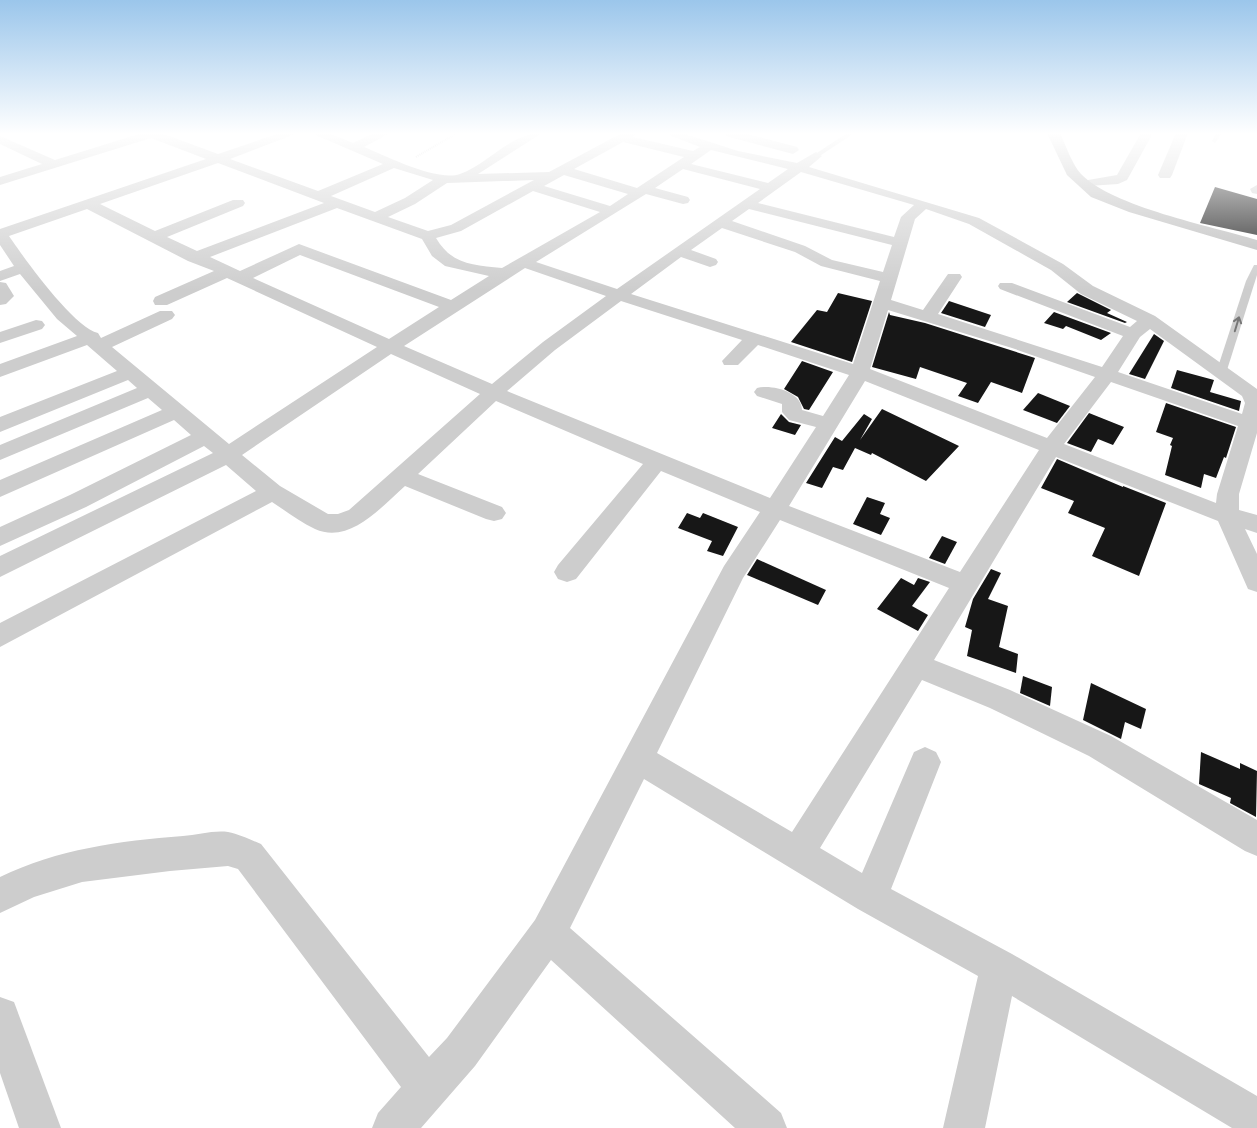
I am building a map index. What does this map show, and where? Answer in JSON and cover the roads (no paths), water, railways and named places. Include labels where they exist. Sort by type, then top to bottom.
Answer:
[{"type":"main road","points":[[1091,187],[1134,209],[1257,245]]},
{"type":"street","points":[[141,186],[0,234],[13,261],[63,315],[97,341],[272,492],[324,524],[340,523],[357,516],[492,393],[549,346],[773,186]]},
{"type":"street","points":[[288,186],[427,236],[456,228],[530,186],[612,211]]},
{"type":"street","points":[[318,196],[343,186]]},
{"type":"street","points":[[374,218],[410,201],[434,186]]},
{"type":"street","points":[[614,186],[683,200]]},
{"type":"street","points":[[0,567],[227,455],[388,348],[505,274],[652,186]]},
{"type":"street","points":[[762,186],[769,188]]},
{"type":"street","points":[[861,186],[974,221],[1057,267],[1141,327],[1222,370],[1250,393],[1255,403],[1253,425],[1228,494],[1219,513]]},
{"type":"street","points":[[1091,187],[1096,186]]},
{"type":"street","points":[[153,236],[238,203]]},
{"type":"street","points":[[194,258],[336,203]]},
{"type":"street","points":[[88,204],[194,258],[388,348],[656,462],[965,584]]},
{"type":"street","points":[[746,204],[900,243]]},
{"type":"street","points":[[393,1128],[461,1052],[548,933],[733,573],[860,372],[908,217],[924,204]]},
{"type":"street","points":[[720,222],[800,249],[827,263],[889,278]]},
{"type":"street","points":[[427,236],[437,253],[446,259],[471,269],[505,274]]},
{"type":"street","points":[[0,371],[97,341],[233,275],[300,249],[454,307]]},
{"type":"street","points":[[680,251],[710,262]]},
{"type":"street","points":[[0,276],[13,261]]},
{"type":"street","points":[[525,263],[618,295],[860,372],[1219,513],[1257,524]]},
{"type":"street","points":[[928,316],[954,278]]},
{"type":"street","points":[[1006,286],[1141,327]]},
{"type":"street","points":[[0,287],[6,296],[0,300]]},
{"type":"street","points":[[881,303],[928,316],[1107,374],[1253,425]]},
{"type":"street","points":[[0,338],[36,326]]},
{"type":"street","points":[[798,853],[1052,446],[1141,327]]},
{"type":"street","points":[[731,361],[754,338]]},
{"type":"street","points":[[0,426],[132,372]]},
{"type":"street","points":[[0,454],[152,389]]},
{"type":"street","points":[[764,392],[789,400],[792,403],[792,412],[796,415],[828,424]]},
{"type":"street","points":[[0,489],[177,411]]},
{"type":"street","points":[[0,538],[206,436]]},
{"type":"street","points":[[567,572],[656,462]]},
{"type":"street","points":[[402,476],[494,513]]},
{"type":"street","points":[[0,636],[272,492]]},
{"type":"street","points":[[1219,513],[1257,582]]},
{"type":"street","points":[[916,665],[1000,699],[1100,746],[1257,839]]},
{"type":"street","points":[[637,758],[870,897],[999,967],[1257,1119]]},
{"type":"street","points":[[870,897],[925,762]]},
{"type":"street","points":[[0,895],[26,880],[107,859],[228,849],[249,856],[428,1089]]},
{"type":"street","points":[[548,933],[766,1128]]},
{"type":"street","points":[[964,1128],[999,967]]},
{"type":"street","points":[[0,1016],[40,1128]]},
{"type":"lane","points":[[1222,370],[1250,281],[1257,267]]}]
